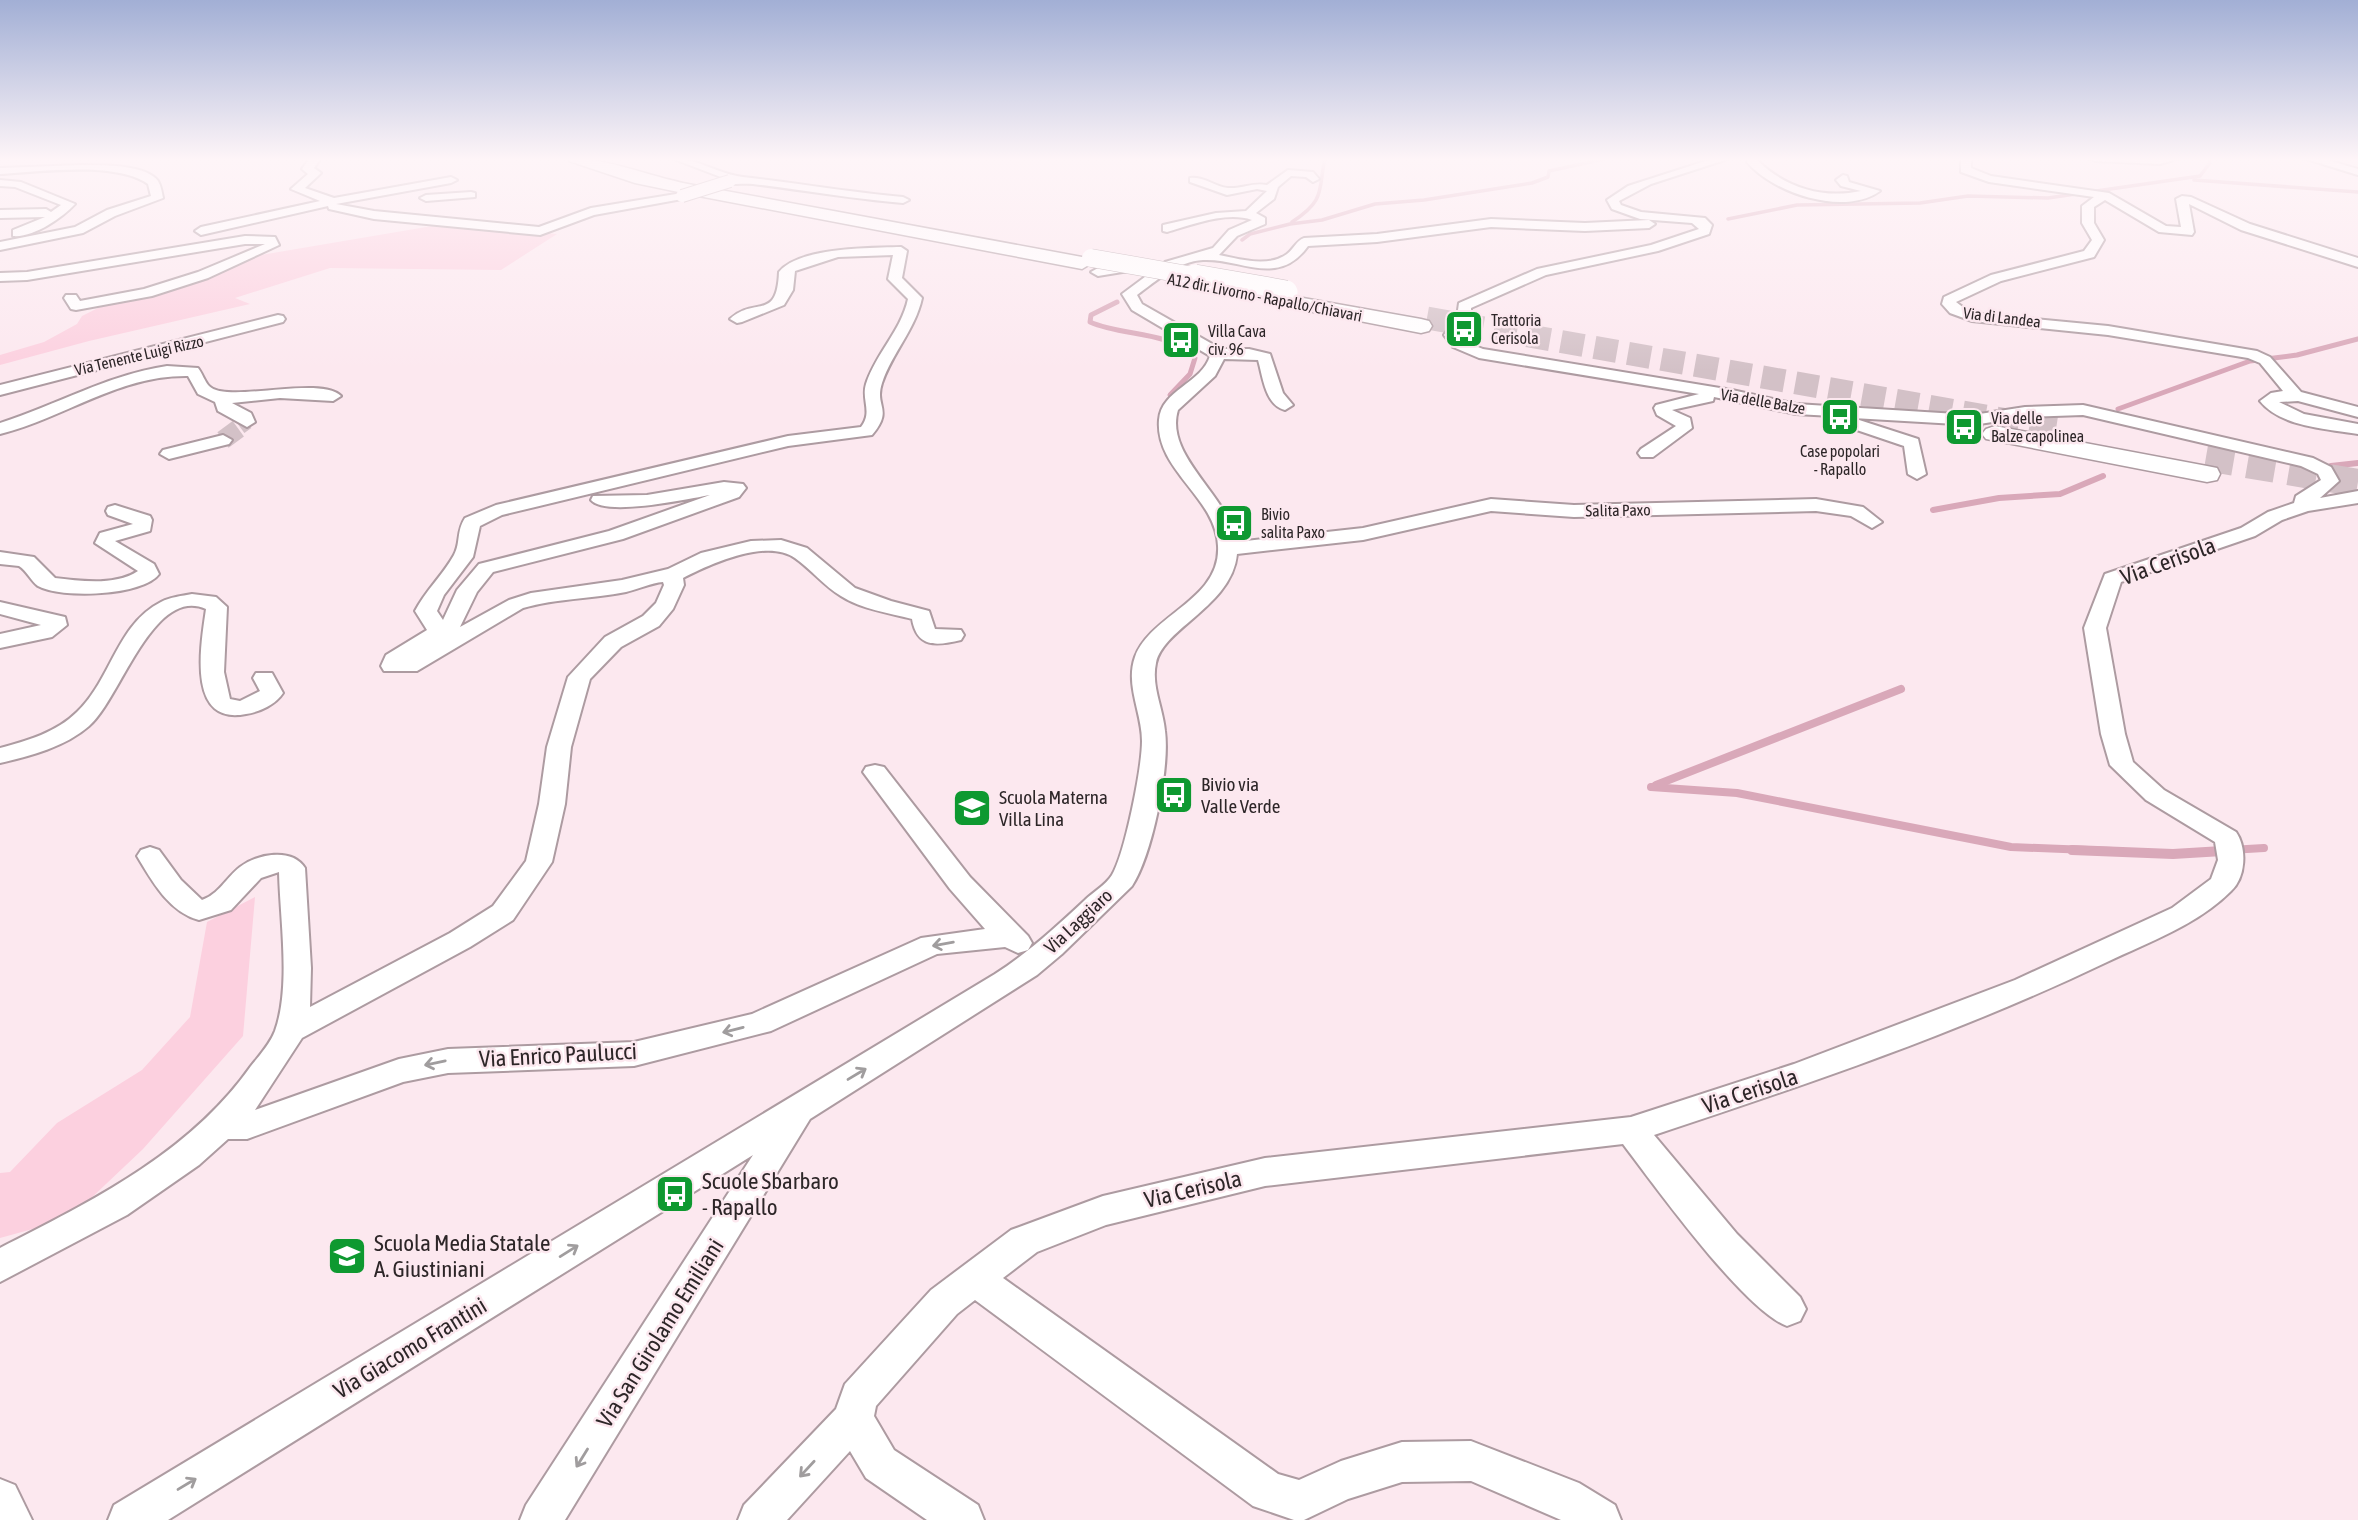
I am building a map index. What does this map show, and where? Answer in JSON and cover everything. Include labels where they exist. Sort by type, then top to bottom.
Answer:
[{"type":"highway","name":"A12 dir. Livorno - Rapallo/Chiavari","points":[[899,229],[1424,322]]},
{"type":"highway","points":[[920,229],[1090,264]]},
{"type":"highway","points":[[1995,434],[2207,465],[2056,429]]},
{"type":"street","points":[[0,241],[25,229]]},
{"type":"street","points":[[0,246],[81,229]]},
{"type":"street","points":[[191,233],[209,229]]},
{"type":"street","points":[[519,229],[546,229]]},
{"type":"street","points":[[1090,264],[1191,257],[1222,249],[1234,233],[1243,229]]},
{"type":"street","points":[[1285,405],[1275,394],[1265,357],[1218,354],[1137,307],[1129,294],[1143,282],[1191,257],[1259,265],[1290,257],[1304,242],[1394,237],[1441,229]]},
{"type":"street","name":"Via delle Balze","points":[[1705,229],[1687,239],[1542,272],[1464,306],[1464,317],[1451,335],[1458,344],[1479,353],[1732,395],[1796,409],[1973,420],[2025,412],[2098,412],[2307,462],[2325,471],[2330,481],[2303,500],[2305,506]]},
{"type":"street","name":"Via di Landea","points":[[2091,229],[2098,240],[2089,254],[1996,278],[1960,293],[1949,300],[1949,304],[1953,310],[1962,314],[2096,329],[2252,354],[2265,360],[2295,394]]},
{"type":"street","points":[[2164,229],[2188,232],[2187,229]]},
{"type":"street","points":[[2250,229],[2358,263]]},
{"type":"street","points":[[0,277],[27,276],[245,240],[271,240],[273,245],[203,275],[147,293],[76,306],[71,298]]},
{"type":"street","points":[[440,633],[426,611],[435,594],[463,557],[468,544],[467,532],[472,522],[496,511],[608,482],[660,473],[788,441],[866,431],[874,423],[878,413],[872,389],[888,352],[914,310],[915,298],[895,279],[898,270],[897,258],[901,251],[837,253],[790,268],[786,272],[787,288],[783,298],[774,306],[737,319]]},
{"type":"street","name":"Via Tenente Luigi Rizzo","points":[[0,390],[278,319]]},
{"type":"street","points":[[1218,354],[1210,372],[1173,404],[1167,414],[1167,438],[1179,461],[1206,492],[1227,529],[1228,549]]},
{"type":"street","points":[[0,429],[18,424],[91,390],[174,369],[192,371],[204,391],[223,399],[280,393],[333,396]]},
{"type":"street","points":[[2358,412],[2321,404],[2295,394],[2271,397],[2268,401],[2275,408],[2304,418],[2358,429]]},
{"type":"street","points":[[1647,453],[1684,428],[1684,422],[1663,412],[1662,408],[1675,403],[1732,395]]},
{"type":"street","points":[[223,399],[225,408],[245,417],[247,422]]},
{"type":"street","points":[[1796,409],[1861,424],[1912,443],[1917,474]]},
{"type":"street","points":[[169,454],[223,440]]},
{"type":"street","points":[[600,500],[647,501],[724,487],[737,488],[733,494],[616,535],[486,568],[467,590],[451,625],[394,660],[392,666],[409,666],[516,604],[538,597],[625,586],[673,575],[708,557],[751,547],[781,546],[800,552],[848,592],[922,615],[925,631],[932,637],[953,635]]},
{"type":"street","name":"Via Cerisola","points":[[760,1520],[853,1419],[859,1397],[944,1303],[1024,1241],[1104,1211],[1265,1172],[1631,1130],[1805,1073],[2026,988],[2182,915],[2223,884],[2231,860],[2227,838],[2155,795],[2122,765],[2113,734],[2095,628],[2112,578],[2248,532],[2276,516],[2305,506],[2358,497]]},
{"type":"street","name":"Salita Paxo","points":[[1228,549],[1363,534],[1491,505],[1574,511],[1816,505],[1856,511],[1872,522]]},
{"type":"street","points":[[0,558],[17,558],[35,565],[44,581],[64,587],[111,585],[144,578],[149,574],[147,568],[106,543],[107,537],[144,527],[143,520],[115,511]]},
{"type":"street","name":"Via Laggiaro","points":[[799,1109],[953,1015],[1038,959],[1124,878],[1140,821],[1154,742],[1143,671],[1150,649],[1213,588],[1226,563],[1228,549]]},
{"type":"street","points":[[290,1031],[460,940],[503,913],[539,862],[552,804],[559,747],[579,677],[613,642],[651,621],[666,605],[674,585],[673,575]]},
{"type":"street","points":[[0,756],[56,736],[86,718],[103,697],[143,623],[154,613],[174,603],[198,600],[214,603],[217,607],[212,691],[221,707],[239,710],[262,701],[272,693],[264,678]]},
{"type":"street","points":[[0,608],[57,622],[44,632],[0,641]]},
{"type":"street","name":"Via Laggiaro","points":[[875,772],[908,810],[941,861],[1010,937],[1038,959]]},
{"type":"street","points":[[0,1266],[143,1187],[221,1126],[251,1094],[290,1031],[296,998],[292,868],[280,862],[251,872],[221,903],[200,911],[181,900],[164,880],[150,856]]},
{"type":"street","name":"Via Enrico Paulucci","points":[[221,1126],[247,1126],[399,1071],[448,1061],[565,1058],[646,1051],[760,1023],[931,945],[1010,937]]},
{"type":"street","name":"Via Giacomo Frantini","points":[[129,1520],[799,1109]]},
{"type":"street","name":"Via San Girolamo Emiliani","points":[[541,1520],[799,1109]]},
{"type":"street","points":[[1631,1130],[1675,1186],[1760,1283],[1787,1309]]},
{"type":"street","points":[[975,1279],[1268,1492],[1300,1501],[1341,1481],[1402,1462],[1471,1461],[1564,1497],[1600,1520]]},
{"type":"street","points":[[853,1419],[880,1464],[963,1520]]},
{"type":"street","points":[[0,1500],[11,1520]]},
{"type":"shaded area","points":[[415,229],[500,229],[557,234],[501,270],[330,268],[235,298],[250,304],[89,341],[0,365],[0,355],[44,342],[77,324],[82,316],[104,305],[152,295],[255,256]]},
{"type":"shaded area","points":[[255,897],[243,1036],[143,1149],[69,1219],[0,1238],[0,1173],[10,1172],[57,1123],[142,1070],[190,1017],[207,922]]},
{"type":"waterway","points":[[1242,240],[1250,234],[1270,229]]},
{"type":"waterway","points":[[1117,302],[1091,315],[1090,322],[1159,338],[1184,349],[1195,358],[1190,374],[1170,395]]},
{"type":"waterway","points":[[2118,409],[2250,361],[2297,355],[2358,339]]},
{"type":"waterway","points":[[2331,466],[2358,463]]},
{"type":"waterway","points":[[1933,510],[1999,498],[2060,494],[2103,476]]},
{"type":"waterway","points":[[1656,785],[1901,689]]},
{"type":"waterway","points":[[1651,787],[1737,793],[2011,847],[2113,851]]},
{"type":"waterway","points":[[2213,851],[2264,848]]},
{"type":"waterway","points":[[2072,850],[2173,854],[2239,850]]},
{"type":"tunnel","points":[[1427,318],[2047,427]]},
{"type":"tunnel","points":[[240,427],[247,422]]},
{"type":"tunnel","points":[[223,440],[242,426]]},
{"type":"tunnel","points":[[2037,426],[2056,429]]},
{"type":"tunnel","points":[[2206,457],[2358,483]]},
{"type":"place","name":"Trattoria Cerisola","points":[[1464,329]]},
{"type":"place","name":"Villa Cava civ. 96","points":[[1181,340]]},
{"type":"place","name":"Case popolari - Rapallo","points":[[1840,417]]},
{"type":"place","name":"Via delle Balze capolinea","points":[[1964,427]]},
{"type":"place","name":"Bivio salita Paxo","points":[[1234,523]]},
{"type":"place","name":"Bivio via Valle Verde","points":[[1174,795]]},
{"type":"place","name":"Scuola Materna Villa Lina","points":[[972,808]]},
{"type":"place","name":"Scuole Sbarbaro - Rapallo","points":[[675,1194]]},
{"type":"place","name":"Scuola Media Statale A. Giustiniani","points":[[347,1256]]}]
